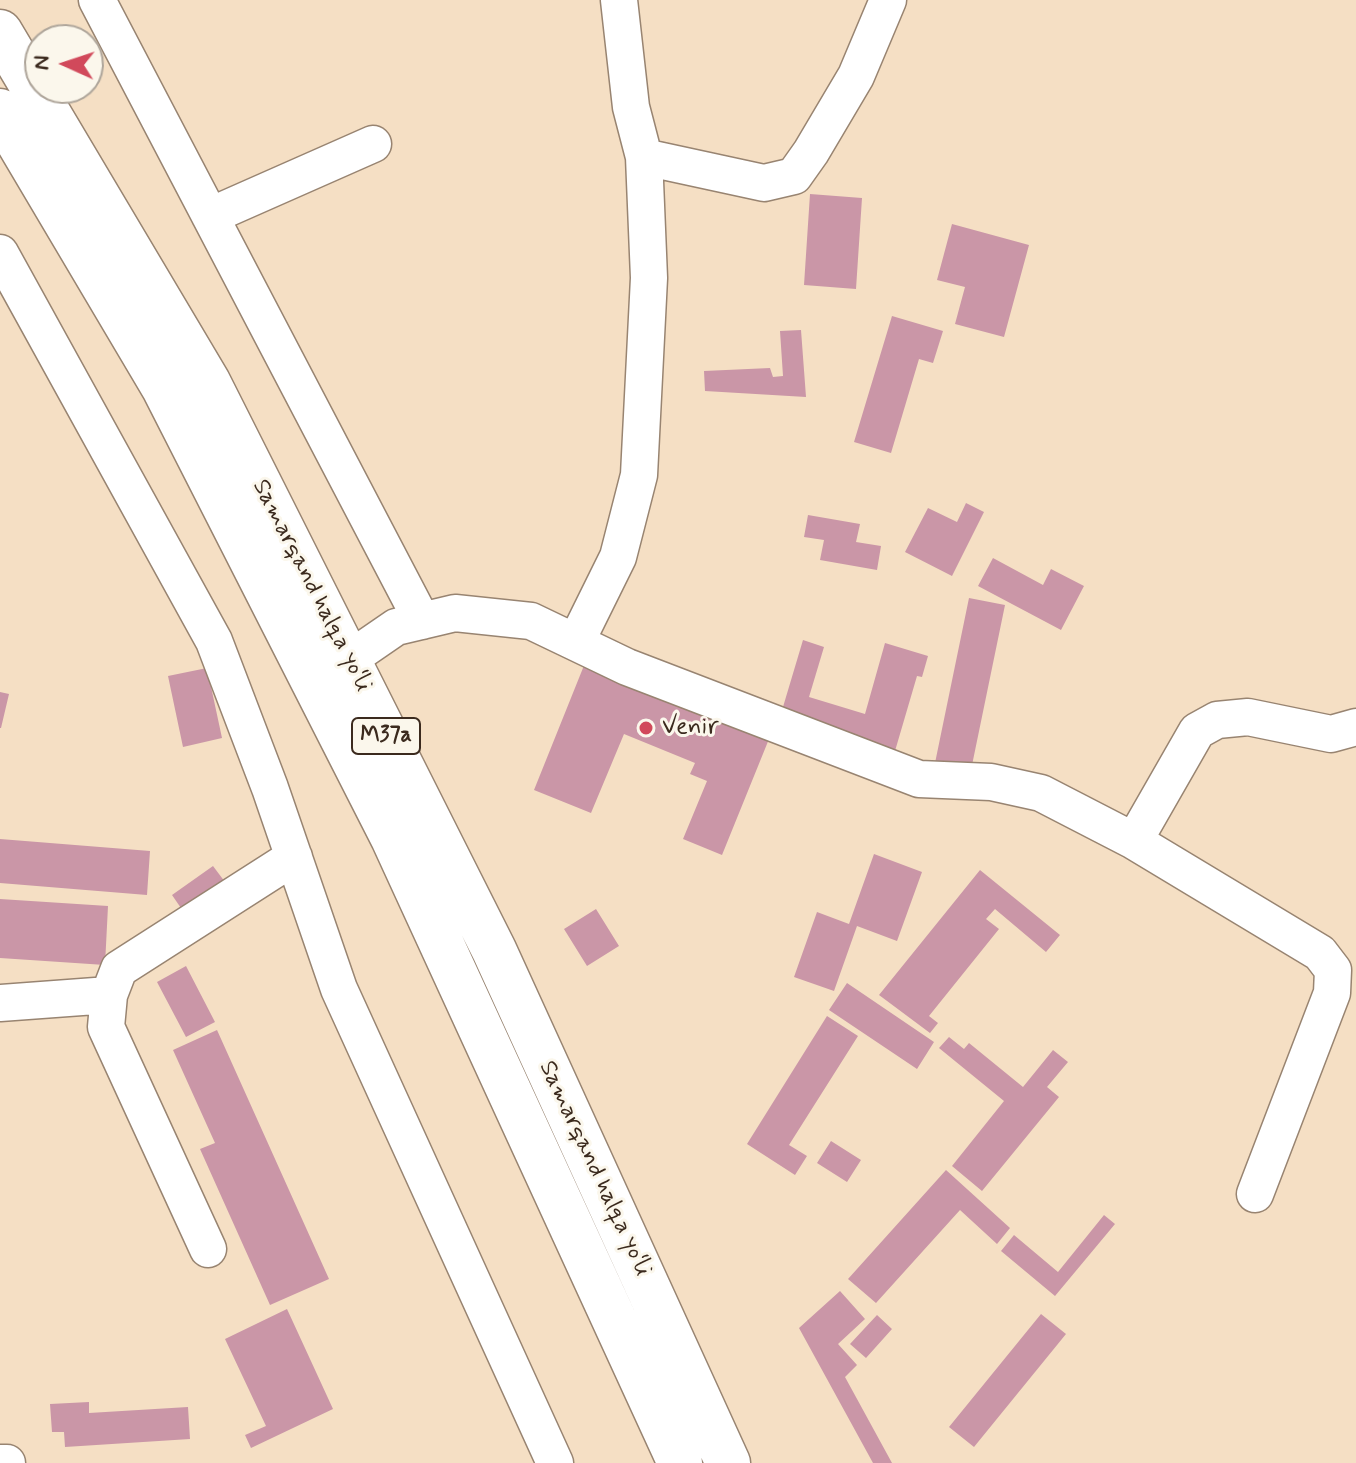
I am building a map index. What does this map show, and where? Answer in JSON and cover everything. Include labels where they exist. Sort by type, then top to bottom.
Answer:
[{"type":"highway","name":"Samarqand halqa yoʻli","points":[[0,32],[208,382],[494,950],[728,1463]]},
{"type":"highway","name":"Samarqand halqa yoʻli","points":[[0,111],[164,388],[379,810],[680,1463]]},
{"type":"highway","points":[[642,1380],[682,1362]]},
{"type":"street","points":[[97,0],[422,621]]},
{"type":"street","points":[[576,642],[618,557],[639,475],[649,278],[644,157],[631,107],[619,0]]},
{"type":"street","points":[[644,157],[764,183],[794,176],[856,76],[888,0]]},
{"type":"street","points":[[210,216],[373,144]]},
{"type":"street","points":[[0,253],[214,641],[270,788],[339,989],[555,1463]]},
{"type":"street","points":[[348,660],[396,627],[455,613],[531,621],[627,667],[919,779],[991,782],[1041,793],[1134,841],[1344,970],[1332,993],[1255,1194]]},
{"type":"street","points":[[1134,841],[1197,731],[1217,720],[1248,717],[1331,734],[1356,727]]},
{"type":"street","points":[[208,1249],[106,1027],[109,995],[119,969],[294,857]]},
{"type":"street","points":[[0,1003],[109,995]]},
{"type":"street","points":[[0,1463],[7,1463]]},
{"type":"building","points":[[810,194],[862,198],[856,289],[804,285]]},
{"type":"building","points":[[952,224],[1029,245],[1004,337],[955,324],[965,287],[937,280]]},
{"type":"building","points":[[892,316],[943,331],[933,363],[919,359],[891,453],[854,442]]},
{"type":"building","points":[[801,330],[806,397],[705,391],[704,371],[770,368],[773,377],[783,376],[780,331]]},
{"type":"building","points":[[966,503],[984,512],[952,576],[905,552],[928,508],[957,522]]},
{"type":"building","points":[[808,515],[860,524],[856,542],[881,546],[877,570],[820,560],[824,540],[804,537]]},
{"type":"building","points":[[993,558],[1043,585],[1051,569],[1084,586],[1061,630],[978,586]]},
{"type":"building","points":[[969,598],[1005,605],[971,770],[935,763]]},
{"type":"building","points":[[803,640],[824,647],[809,697],[865,714],[885,643],[928,656],[922,677],[917,676],[895,751],[780,717]]},
{"type":"building","points":[[585,663],[769,739],[722,855],[683,839],[707,781],[690,774],[695,763],[624,734],[591,813],[534,790]]},
{"type":"building","points":[[207,668],[222,738],[183,747],[168,676]]},
{"type":"building","points":[[0,692],[9,694],[1,728],[0,728]]},
{"type":"building","points":[[0,839],[150,851],[147,895],[0,883]]},
{"type":"building","points":[[874,854],[922,872],[897,941],[857,926],[834,991],[794,977],[817,912],[849,924]]},
{"type":"building","points":[[213,866],[225,882],[183,911],[172,895]]},
{"type":"building","points":[[980,870],[1060,935],[1046,952],[995,909],[986,919],[999,929],[929,1016],[938,1023],[930,1033],[879,995]]},
{"type":"building","points":[[0,899],[108,906],[105,965],[0,958]]},
{"type":"building","points":[[596,909],[619,946],[587,966],[564,929]]},
{"type":"building","points":[[186,966],[215,1022],[186,1037],[157,982]]},
{"type":"building","points":[[847,983],[934,1042],[917,1069],[829,1010]]},
{"type":"building","points":[[827,1016],[858,1036],[789,1145],[807,1156],[795,1175],[747,1144]]},
{"type":"building","points":[[217,1030],[329,1279],[270,1305],[200,1149],[215,1143],[173,1050]]},
{"type":"building","points":[[949,1037],[964,1049],[969,1043],[1023,1087],[1053,1050],[1068,1062],[1047,1087],[1059,1097],[982,1191],[952,1166],[1004,1101],[939,1048]]},
{"type":"building","points":[[831,1141],[861,1160],[847,1182],[817,1163]]},
{"type":"building","points":[[946,1170],[1010,1228],[997,1244],[960,1210],[876,1303],[848,1279]]},
{"type":"building","points":[[1104,1215],[1115,1224],[1055,1296],[1001,1251],[1014,1235],[1058,1272]]},
{"type":"building","points":[[840,1291],[865,1319],[838,1344],[857,1365],[845,1377],[892,1463],[873,1463],[799,1328]]},
{"type":"building","points":[[287,1309],[333,1409],[251,1448],[245,1435],[266,1426],[225,1339]]},
{"type":"building","points":[[1041,1314],[1066,1334],[974,1447],[949,1427]]},
{"type":"building","points":[[877,1315],[892,1329],[866,1358],[850,1344]]},
{"type":"building","points":[[89,1402],[89,1413],[188,1407],[190,1439],[65,1447],[64,1432],[52,1432],[50,1404]]},
{"type":"place","name":"Venir","points":[[646,728]]}]
